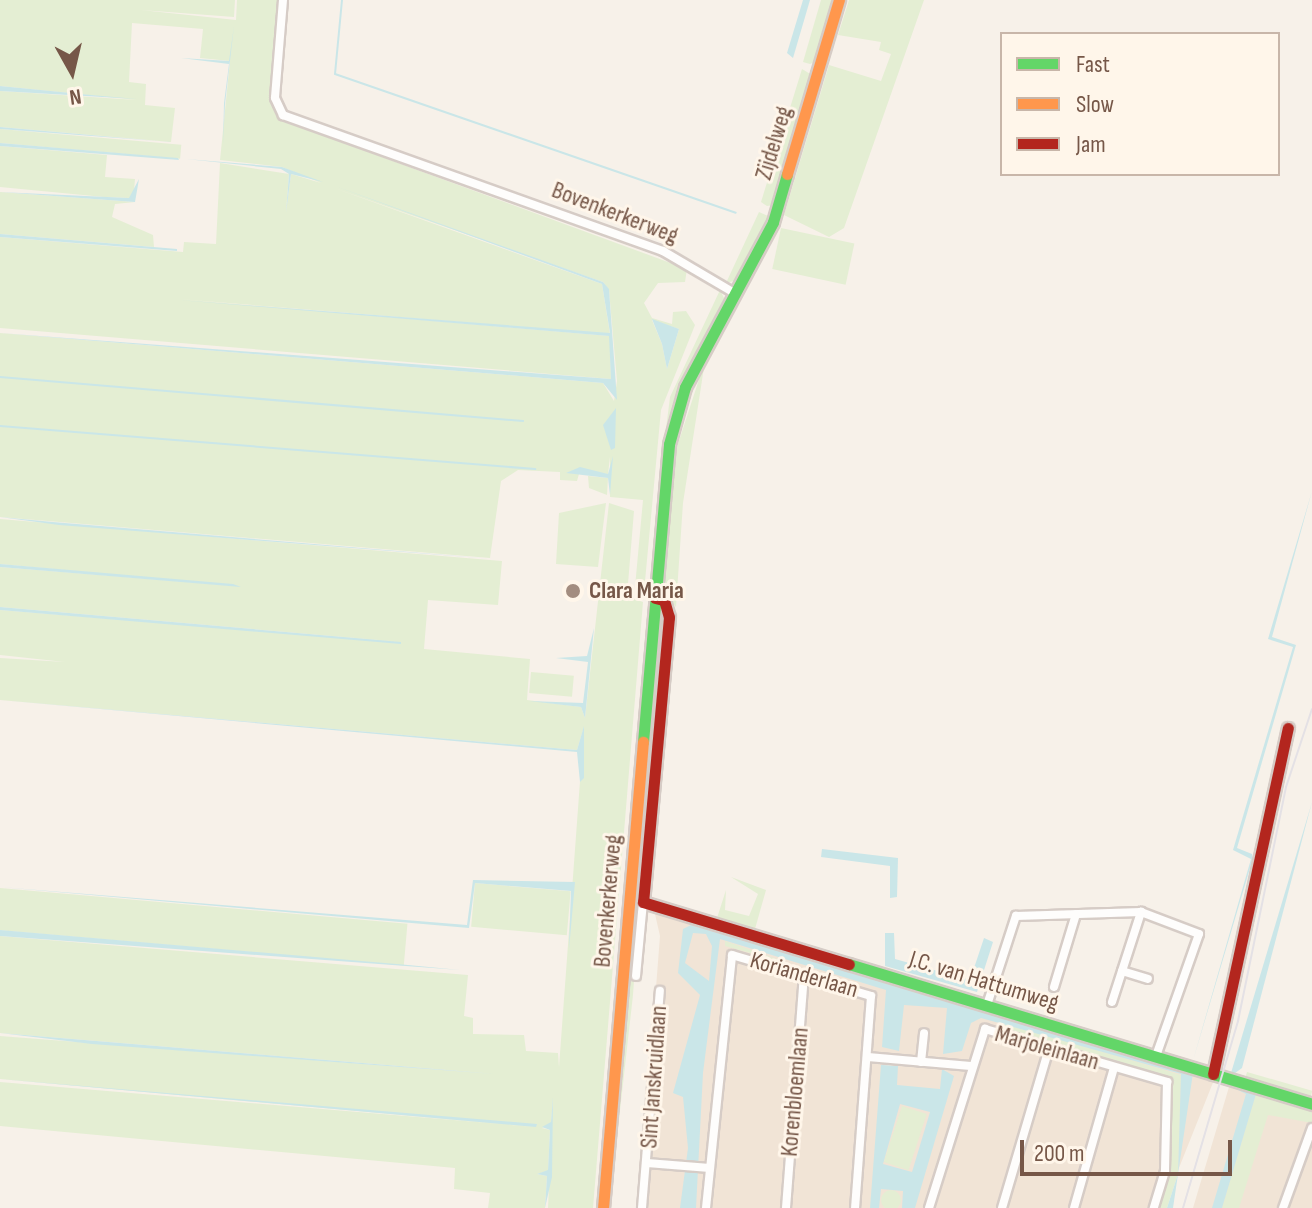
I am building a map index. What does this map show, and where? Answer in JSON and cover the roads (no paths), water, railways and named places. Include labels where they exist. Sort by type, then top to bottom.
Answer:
[{"type":"street","name":"Bovenkerkerweg","points":[[283,0],[275,98],[283,115],[663,251],[736,294],[677,410],[650,597],[603,1208]]},
{"type":"street","name":"Zijdelweg","points":[[736,294],[773,222],[839,0]]},
{"type":"street","name":"Bovenkerkerweg","points":[[636,976],[669,617],[664,600],[650,597]]},
{"type":"street","points":[[1213,1074],[1288,728]]},
{"type":"street","name":"J.C. van Hattumweg","points":[[643,902],[1312,1104]]},
{"type":"street","points":[[987,1005],[1016,916],[1141,912],[1199,934],[1156,1056]]},
{"type":"street","points":[[1112,1002],[1141,912]]},
{"type":"street","points":[[1054,987],[1076,914]]},
{"type":"street","name":"Korianderlaan","points":[[706,1208],[705,1168],[727,959],[804,976],[871,996],[855,1208]]},
{"type":"street","points":[[1122,971],[1148,979]]},
{"type":"street","name":"Korenbloemlaan","points":[[786,1208],[804,976]]},
{"type":"street","name":"Sint Janskruidlaan","points":[[642,1208],[660,991]]},
{"type":"street","name":"Marjoleinlaan","points":[[929,1208],[985,1029],[1169,1086],[1165,1171],[1154,1208]]},
{"type":"street","points":[[921,1062],[924,1033]]},
{"type":"street","points":[[1002,1208],[1049,1048]]},
{"type":"street","points":[[868,1057],[971,1066]]},
{"type":"street","points":[[1074,1208],[1114,1068]]},
{"type":"street","points":[[1283,1208],[1309,1128]]},
{"type":"street","name":"Sint Janskruidlaan","points":[[648,1163],[705,1168]]},
{"type":"water","points":[[803,0],[810,0],[793,58],[787,53]]},
{"type":"water","points":[[234,26],[223,145],[224,103],[229,64],[181,58],[229,61]]},
{"type":"water","points":[[0,86],[91,95],[137,99],[0,91]]},
{"type":"water","points":[[0,127],[157,141],[0,129]]},
{"type":"water","points":[[0,143],[178,158],[179,160],[0,146]]},
{"type":"water","points":[[186,159],[282,167],[323,182],[291,174],[286,213],[289,174],[281,169]]},
{"type":"water","points":[[139,179],[135,202],[0,192],[129,198]]},
{"type":"water","points":[[335,186],[603,282],[609,289],[617,400],[603,383],[0,333],[611,379],[609,336],[178,300],[610,333],[602,284]]},
{"type":"water","points":[[0,234],[177,249],[177,251],[0,237]]},
{"type":"water","points":[[652,319],[679,329],[667,369],[662,344]]},
{"type":"water","points":[[616,408],[615,448],[611,450],[603,425]]},
{"type":"water","points":[[613,456],[610,495],[608,478],[566,473],[580,467],[608,474]]},
{"type":"water","points":[[1312,491],[1272,637],[1296,645],[1237,848],[1252,854],[1253,858],[1192,1064],[1251,859],[1233,850],[1293,647],[1268,639]]},
{"type":"water","points":[[0,517],[53,522],[493,559],[59,525]]},
{"type":"water","points":[[0,564],[233,584],[241,587],[0,567]]},
{"type":"water","points":[[0,607],[401,642],[401,644],[0,610]]},
{"type":"water","points":[[594,628],[585,718],[581,707],[529,701],[583,703],[588,662],[556,658],[587,656]]},
{"type":"water","points":[[0,700],[577,750],[584,726],[584,778],[580,782],[577,752]]},
{"type":"water","points":[[1312,802],[1242,1068],[1231,1076],[1231,1073]]},
{"type":"water","points":[[822,849],[898,858],[897,897],[890,898],[890,866],[821,857]]},
{"type":"water","points":[[473,880],[575,882],[569,949],[571,891],[475,883],[469,928],[0,887],[467,925]]},
{"type":"water","points":[[691,925],[1193,1073],[1173,1208],[1167,1208],[1178,1174],[1181,1074],[981,1018],[971,1023],[962,1051],[943,1054],[947,1008],[904,1005],[899,1051],[882,1047],[886,990],[720,939],[703,1073],[696,1208],[680,1208],[688,1148],[683,1097],[673,1093],[700,995],[678,973],[683,929]],"holes":[[[693,933],[706,934],[712,946],[709,981],[685,963]]]},
{"type":"water","points":[[0,930],[408,965],[460,970],[0,936]]},
{"type":"water","points":[[885,933],[894,933],[895,959],[970,980],[984,938],[993,942],[977,992],[885,966]]},
{"type":"water","points":[[0,1033],[495,1074],[92,1044]]},
{"type":"water","points":[[881,1065],[898,1066],[897,1085],[940,1089],[942,1069],[954,1076],[915,1208],[902,1208],[903,1191],[881,1189],[879,1208],[870,1208]],"holes":[[[900,1104],[930,1112],[912,1172],[883,1164]]]},
{"type":"water","points":[[0,1079],[537,1124],[536,1127]]},
{"type":"water","points":[[1228,1085],[1312,1110],[1256,1094],[1222,1208],[1212,1208],[1246,1094]]},
{"type":"water","points":[[553,1097],[552,1177],[545,1208],[547,1176],[537,1174],[548,1170],[550,1130],[542,1127],[551,1122]]},
{"type":"waterway","points":[[342,0],[335,74],[736,213]]},
{"type":"waterway","points":[[0,377],[523,421]]},
{"type":"waterway","points":[[0,426],[535,469]]},
{"type":"tram line","points":[[1183,1208],[1238,1021],[1286,787],[1312,709]]},
{"type":"place","name":"Clara Maria","points":[[573,591]]}]
